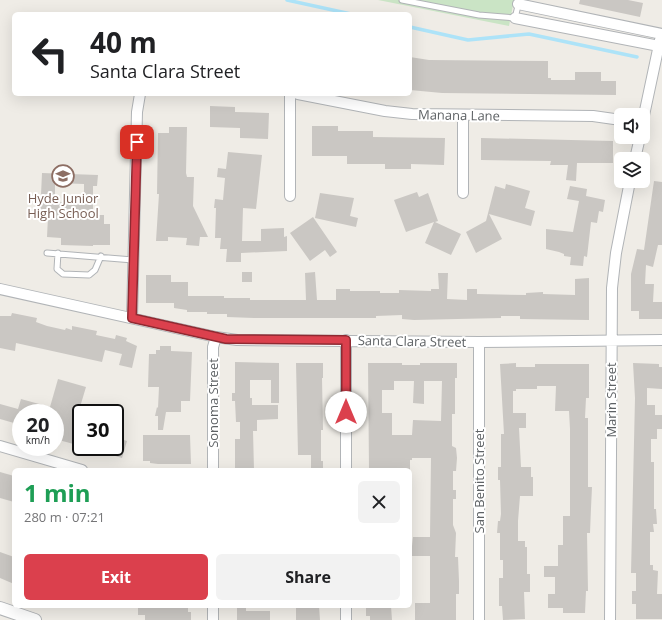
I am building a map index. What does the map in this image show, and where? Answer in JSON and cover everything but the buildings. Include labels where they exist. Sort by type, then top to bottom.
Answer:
[{"type":"street","points":[[519,2],[662,33],[646,108]]},
{"type":"street","points":[[515,18],[659,46]]},
{"type":"street","points":[[132,318],[137,112],[140,96]]},
{"type":"street","points":[[290,96],[290,196]]},
{"type":"street","name":"Manana Lane","points":[[309,96],[398,113],[593,116],[614,119]]},
{"type":"street","points":[[463,115],[463,193]]},
{"type":"street","name":"Marin Street","points":[[610,620],[613,269],[629,188]]},
{"type":"street","name":"Santa Clara Street","points":[[0,289],[216,337],[243,340],[479,342],[662,340]]},
{"type":"street","name":"Sonoma Street","points":[[213,468],[213,347],[216,337]]},
{"type":"street","points":[[346,340],[346,468]]},
{"type":"street","name":"San Benito Street","points":[[478,620],[479,342]]},
{"type":"street","points":[[0,446],[75,468]]},
{"type":"street","points":[[0,608],[35,620]]},
{"type":"street","points":[[213,608],[213,620]]},
{"type":"street","points":[[346,608],[346,620]]},
{"type":"lane","points":[[402,0],[479,15],[515,18],[519,2]]},
{"type":"lane","points":[[47,253],[101,256],[133,260]]},
{"type":"lane","points":[[58,253],[57,269],[63,274],[89,275],[95,270],[101,256]]},
{"type":"green space","points":[[378,0],[514,0],[509,26]]},
{"type":"waterway","points":[[287,0],[342,12]]},
{"type":"waterway","points":[[412,27],[468,40],[529,34],[637,57]]},
{"type":"place","name":"Hyde Junior High School","points":[[63,176]]},
{"type":"route","points":[[137,142],[132,318],[226,339],[346,340],[346,412]]}]
